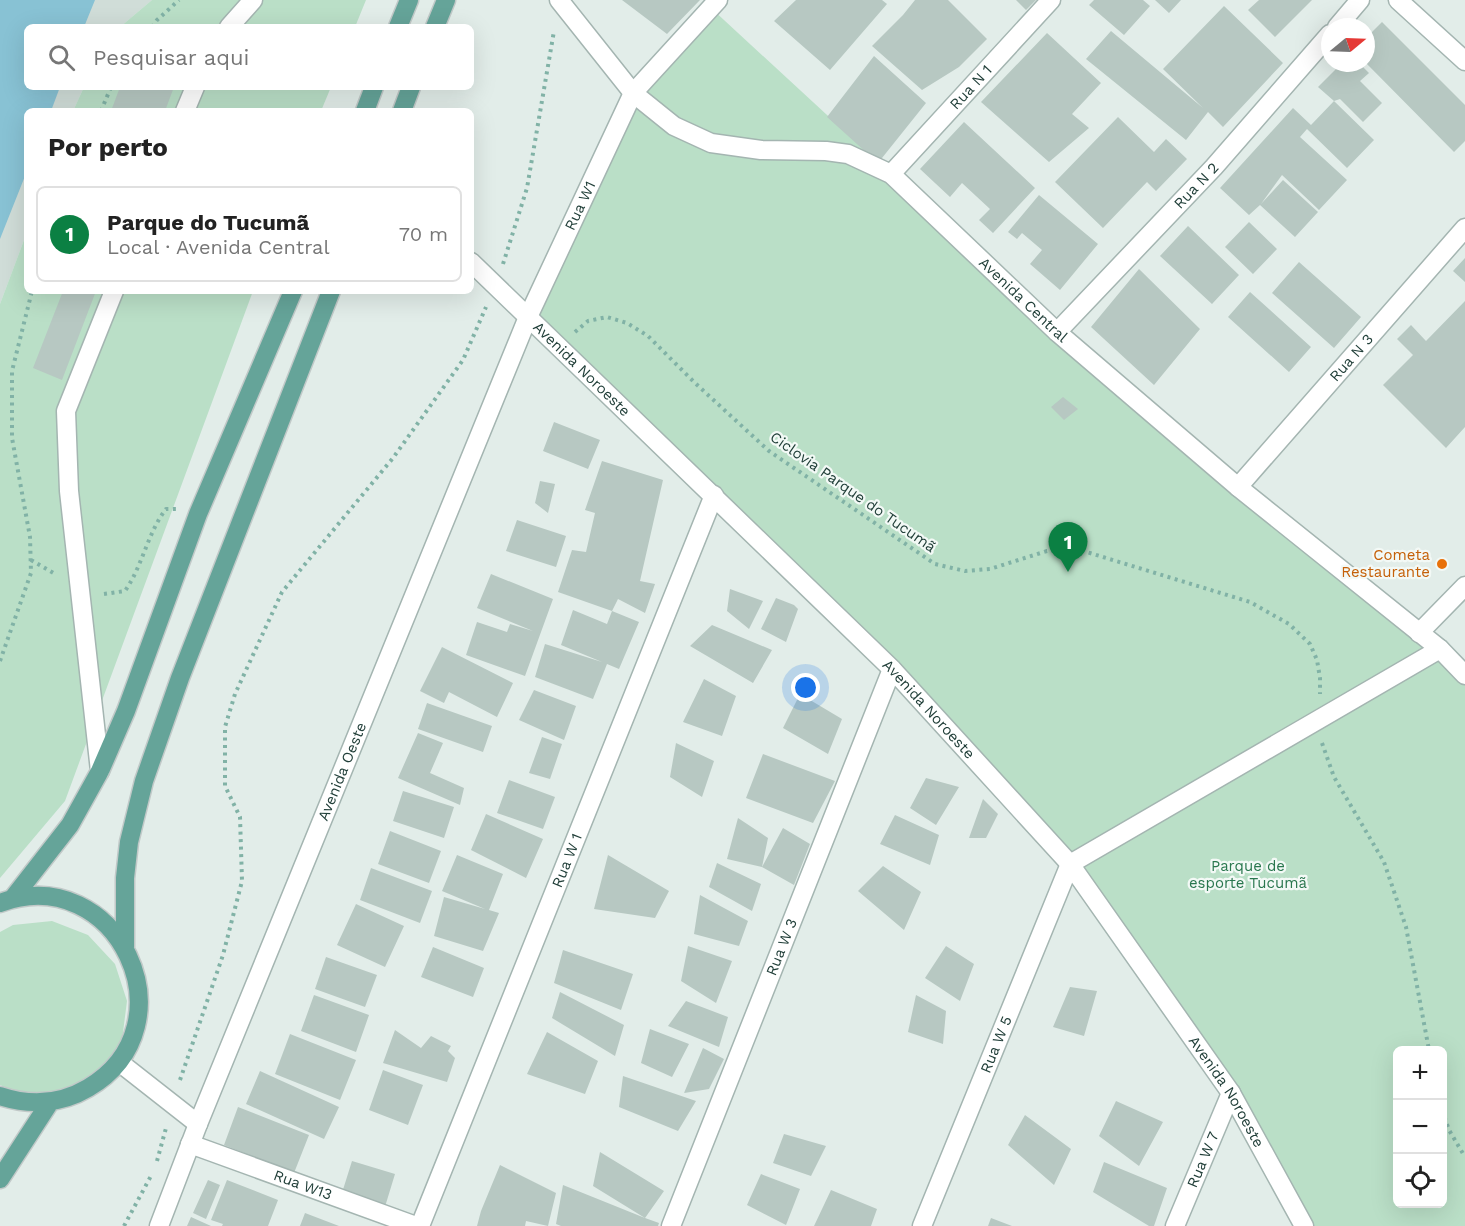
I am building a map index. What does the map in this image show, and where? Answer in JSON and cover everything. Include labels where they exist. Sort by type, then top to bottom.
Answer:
[{"type":"main road","points":[[399,24],[409,0]]},
{"type":"main road","points":[[436,24],[446,0]]},
{"type":"main road","points":[[366,108],[373,90]]},
{"type":"main road","points":[[403,108],[410,90]]},
{"type":"main road","points":[[6,900],[70,825],[100,771],[126,711],[198,514],[292,294]]},
{"type":"main road","points":[[125,947],[124,878],[129,842],[144,781],[184,667],[330,294]]},
{"type":"main road","points":[[0,1096],[26,1103],[50,1102],[76,1095],[100,1081],[119,1062],[134,1035],[140,1005],[136,975],[125,947],[96,915],[77,904],[56,898],[34,896],[6,900]]},
{"type":"main road","points":[[0,1179],[50,1102]]},
{"type":"street","points":[[232,24],[253,0]]},
{"type":"street","name":"Avenida Central","points":[[559,0],[633,93],[674,126],[711,143],[761,150],[826,151],[848,154],[891,174],[1057,332],[1238,487],[1440,649],[1465,675]]},
{"type":"street","name":"Rua W1","points":[[528,317],[633,93],[718,0]]},
{"type":"street","name":"Rua N 1","points":[[891,174],[1051,0]]},
{"type":"street","points":[[1344,18],[1360,0]]},
{"type":"street","points":[[1398,0],[1465,61]]},
{"type":"street","name":"Rua N 2","points":[[1057,332],[1214,167],[1321,44]]},
{"type":"street","points":[[186,108],[194,90]]},
{"type":"street","name":"Rua N 3","points":[[1238,487],[1465,228]]},
{"type":"street","name":"Avenida Noroeste","points":[[474,265],[892,669],[1070,864],[1231,1093],[1304,1226]]},
{"type":"street","points":[[100,771],[69,491],[66,411],[113,294]]},
{"type":"street","name":"Avenida Oeste","points":[[159,1226],[198,1124],[528,317]]},
{"type":"street","name":"Rua W 1","points":[[418,1226],[714,495]]},
{"type":"street","points":[[1419,633],[1465,586]]},
{"type":"street","points":[[1070,864],[1440,649]]},
{"type":"street","name":"Rua W 3","points":[[671,1226],[892,669]]},
{"type":"street","name":"Rua W 5","points":[[922,1226],[1070,864]]},
{"type":"street","points":[[119,1062],[198,1124]]},
{"type":"street","name":"Rua W 7","points":[[1175,1226],[1231,1093]]},
{"type":"street","name":"Rua W13","points":[[190,1144],[418,1226]]},
{"type":"path","points":[[154,24],[179,0]]},
{"type":"path","points":[[124,1226],[154,1170],[173,1104],[223,955],[242,881],[240,817],[225,786],[225,727],[235,694],[282,592],[393,458],[464,360],[496,285],[527,188],[559,0]]},
{"type":"path","points":[[102,108],[110,90]]},
{"type":"path","points":[[0,661],[30,573],[30,537],[12,438],[12,371],[31,294]]},
{"type":"path","name":"Ciclovia Parque do Tucumã","points":[[559,347],[588,321],[607,317],[627,323],[648,336],[769,451],[935,564],[965,571],[990,569],[1047,551],[1080,550],[1250,602],[1289,624],[1310,644],[1317,660],[1320,678],[1322,744],[1334,777],[1384,862],[1397,898],[1406,927],[1428,1046]]},
{"type":"path","points":[[30,560],[79,585],[107,595],[125,591],[136,574],[157,521],[166,509],[180,508],[198,514]]},
{"type":"path","points":[[1447,1123],[1465,1157]]},
{"type":"shaded area","points":[[0,0],[152,0],[124,24],[24,24],[24,90],[83,90],[74,108],[24,108],[24,240],[0,304]]},
{"type":"green space","points":[[152,0],[366,0],[356,24],[124,24]]},
{"type":"green space","name":"Parque de esporte Tucumã","points":[[711,8],[891,174],[1057,332],[1465,675],[1465,1226],[1304,1226],[1231,1093],[1070,864],[892,669],[528,317],[633,93]]},
{"type":"green space","points":[[83,90],[330,90],[322,108],[74,108]]},
{"type":"green space","points":[[24,240],[24,294],[252,294],[65,801],[0,878],[0,304]]},
{"type":"green space","points":[[52,921],[88,935],[115,964],[127,1001],[122,1040],[100,1073],[66,1092],[27,1096],[0,1085],[0,932],[13,925]]},
{"type":"water","points":[[0,0],[95,0],[85,24],[24,24],[24,90],[59,90],[52,108],[24,108],[24,179],[0,239]]},
{"type":"building","points":[[622,0],[700,0],[667,34]]},
{"type":"building","points":[[796,0],[882,0],[887,4],[830,70],[774,21]]},
{"type":"building","points":[[915,0],[948,0],[987,39],[959,67],[922,90],[872,46]]},
{"type":"building","points":[[1016,0],[1036,0],[1026,10]]},
{"type":"building","points":[[1094,0],[1143,0],[1150,6],[1124,35],[1089,5]]},
{"type":"building","points":[[1155,0],[1181,0],[1169,13]]},
{"type":"building","points":[[1259,0],[1312,0],[1275,37],[1248,10]]},
{"type":"building","points":[[1224,6],[1283,63],[1223,127],[1208,112],[1186,140],[1086,59],[1111,31],[1203,108],[1163,69]]},
{"type":"building","points":[[1382,22],[1465,105],[1465,141],[1454,152],[1375,72],[1375,29]]},
{"type":"building","points":[[1047,33],[1101,83],[1072,114],[1089,128],[1049,162],[981,102]]},
{"type":"building","points":[[874,56],[926,103],[878,163],[827,117]]},
{"type":"building","points":[[1333,72],[1368,72],[1360,81],[1382,103],[1363,122],[1340,99],[1334,101],[1318,87]]},
{"type":"building","points":[[119,90],[173,90],[166,108],[112,108]]},
{"type":"building","points":[[1334,101],[1374,140],[1347,168],[1307,129],[1300,137],[1347,180],[1319,210],[1282,175],[1261,204],[1283,180],[1318,212],[1295,237],[1260,205],[1249,215],[1220,188],[1293,108],[1311,125]]},
{"type":"building","points":[[1118,117],[1154,152],[1166,139],[1187,159],[1156,191],[1147,182],[1103,228],[1055,182]]},
{"type":"building","points":[[964,122],[1035,188],[993,233],[979,220],[990,209],[962,183],[950,197],[920,169]]},
{"type":"building","points":[[1039,195],[1098,244],[1060,290],[1030,264],[1042,250],[1022,233],[1017,239],[1008,232]]},
{"type":"building","points":[[1249,222],[1277,249],[1253,274],[1225,247]]},
{"type":"building","points":[[1188,226],[1239,275],[1212,304],[1160,256]]},
{"type":"building","points":[[1465,258],[1465,282],[1453,271]]},
{"type":"building","points":[[1299,262],[1361,317],[1334,348],[1272,293]]},
{"type":"building","points":[[1139,269],[1200,329],[1154,385],[1091,327]]},
{"type":"building","points":[[1250,292],[1311,347],[1289,372],[1228,317]]},
{"type":"building","points":[[62,294],[95,294],[62,380],[33,368]]},
{"type":"building","points":[[1465,301],[1465,427],[1446,448],[1383,385],[1413,355],[1397,339],[1411,325],[1426,341]]},
{"type":"building","points":[[1063,397],[1078,409],[1064,420],[1051,407]]},
{"type":"building","points":[[554,422],[600,440],[588,469],[543,451]]},
{"type":"building","points":[[602,461],[663,480],[640,581],[655,584],[645,613],[618,599],[612,611],[558,592],[572,550],[586,552],[595,513],[585,510]]},
{"type":"building","points":[[540,481],[555,484],[548,513],[535,503]]},
{"type":"building","points":[[517,520],[566,536],[556,567],[506,551]]},
{"type":"building","points":[[491,574],[553,599],[525,676],[466,655],[477,622],[507,632],[510,624],[533,631],[477,608]]},
{"type":"building","points":[[730,589],[763,601],[749,629],[727,611]]},
{"type":"building","points":[[776,598],[798,609],[786,642],[761,629]]},
{"type":"building","points":[[573,610],[607,624],[612,611],[639,622],[619,669],[607,664],[593,699],[535,677],[545,644],[602,662],[561,645]]},
{"type":"building","points":[[712,625],[772,650],[753,683],[690,646]]},
{"type":"building","points":[[442,647],[513,683],[497,717],[449,692],[444,703],[420,691]]},
{"type":"building","points":[[704,679],[736,696],[722,736],[683,722]]},
{"type":"building","points":[[534,690],[576,706],[564,740],[519,720]]},
{"type":"building","points":[[800,694],[842,719],[828,754],[783,728]]},
{"type":"building","points":[[427,703],[492,726],[483,752],[418,729]]},
{"type":"building","points":[[418,733],[443,743],[430,773],[464,788],[460,805],[398,778]]},
{"type":"building","points":[[542,737],[562,744],[550,779],[529,773]]},
{"type":"building","points":[[676,743],[714,761],[702,797],[670,777]]},
{"type":"building","points":[[763,754],[835,781],[813,823],[746,798]]},
{"type":"building","points":[[926,778],[959,787],[936,825],[910,808]]},
{"type":"building","points":[[509,780],[555,797],[543,829],[497,813]]},
{"type":"building","points":[[403,791],[454,807],[444,838],[393,821]]},
{"type":"building","points":[[983,799],[998,814],[986,838],[969,838]]},
{"type":"building","points":[[486,814],[543,839],[526,878],[471,850]]},
{"type":"building","points":[[895,815],[939,835],[930,865],[880,844]]},
{"type":"building","points":[[738,818],[768,838],[762,867],[727,859]]},
{"type":"building","points":[[783,828],[810,844],[794,885],[762,867]]},
{"type":"building","points":[[390,831],[441,851],[429,883],[378,864]]},
{"type":"building","points":[[457,855],[503,874],[489,910],[499,913],[483,951],[434,936],[444,897],[485,909],[442,891]]},
{"type":"building","points":[[608,855],[669,891],[655,918],[594,909]]},
{"type":"building","points":[[717,863],[761,884],[752,911],[709,887]]},
{"type":"building","points":[[883,866],[921,892],[904,930],[858,891]]},
{"type":"building","points":[[371,868],[432,891],[420,923],[360,900]]},
{"type":"building","points":[[700,895],[748,921],[739,946],[694,934]]},
{"type":"building","points":[[356,904],[404,926],[385,967],[337,945]]},
{"type":"building","points":[[688,946],[732,961],[716,1003],[681,981]]},
{"type":"building","points":[[946,946],[974,964],[960,1001],[925,978]]},
{"type":"building","points":[[433,947],[484,968],[473,997],[421,977]]},
{"type":"building","points":[[563,950],[633,974],[621,1010],[554,983]]},
{"type":"building","points":[[326,957],[377,975],[365,1007],[315,989]]},
{"type":"building","points":[[1070,987],[1097,991],[1084,1036],[1053,1027]]},
{"type":"building","points":[[560,992],[624,1025],[615,1056],[552,1018]]},
{"type":"building","points":[[314,995],[369,1015],[356,1052],[301,1031]]},
{"type":"building","points":[[916,995],[946,1011],[943,1044],[908,1032]]},
{"type":"building","points":[[686,1001],[728,1017],[719,1047],[668,1026]]},
{"type":"building","points":[[650,1029],[689,1044],[672,1077],[641,1063]]},
{"type":"building","points":[[395,1030],[421,1048],[431,1036],[451,1046],[448,1051],[455,1058],[447,1082],[383,1063]]},
{"type":"building","points":[[547,1032],[598,1061],[585,1094],[527,1074]]},
{"type":"building","points":[[290,1034],[356,1060],[340,1100],[275,1074]]},
{"type":"building","points":[[703,1048],[724,1059],[709,1089],[684,1093]]},
{"type":"building","points":[[383,1070],[423,1085],[408,1125],[369,1110]]},
{"type":"building","points":[[260,1071],[339,1107],[324,1139],[246,1104]]},
{"type":"building","points":[[623,1076],[696,1101],[678,1131],[619,1107]]},
{"type":"building","points":[[1116,1101],[1163,1122],[1139,1166],[1099,1136]]},
{"type":"building","points":[[238,1107],[309,1135],[294,1173],[224,1145]]},
{"type":"building","points":[[1025,1115],[1071,1149],[1054,1185],[1008,1145]]},
{"type":"building","points":[[784,1134],[826,1146],[811,1176],[773,1163]]},
{"type":"building","points":[[600,1152],[664,1191],[645,1218],[593,1186]]},
{"type":"building","points":[[352,1161],[395,1174],[384,1210],[341,1196]]},
{"type":"building","points":[[1104,1162],[1167,1188],[1154,1226],[1149,1226],[1093,1192]]},
{"type":"building","points":[[500,1165],[556,1193],[548,1226],[526,1221],[525,1226],[477,1226]]},
{"type":"building","points":[[761,1174],[800,1189],[786,1225],[747,1205]]},
{"type":"building","points":[[208,1180],[220,1185],[206,1219],[193,1213]]},
{"type":"building","points":[[227,1180],[278,1200],[268,1226],[222,1226],[223,1224],[211,1220]]},
{"type":"building","points":[[563,1185],[659,1223],[658,1226],[561,1226],[556,1224]]},
{"type":"building","points":[[831,1190],[877,1209],[871,1226],[814,1226]]},
{"type":"building","points":[[305,1213],[339,1226],[300,1226]]},
{"type":"building","points":[[191,1217],[211,1226],[187,1226]]},
{"type":"building","points":[[991,1218],[1012,1226],[988,1226]]},
{"type":"place","name":"Cometa Restaurante","points":[[1442,564]]},
{"type":"place","name":"Parque do Tucumã","points":[[1068,572]]}]
